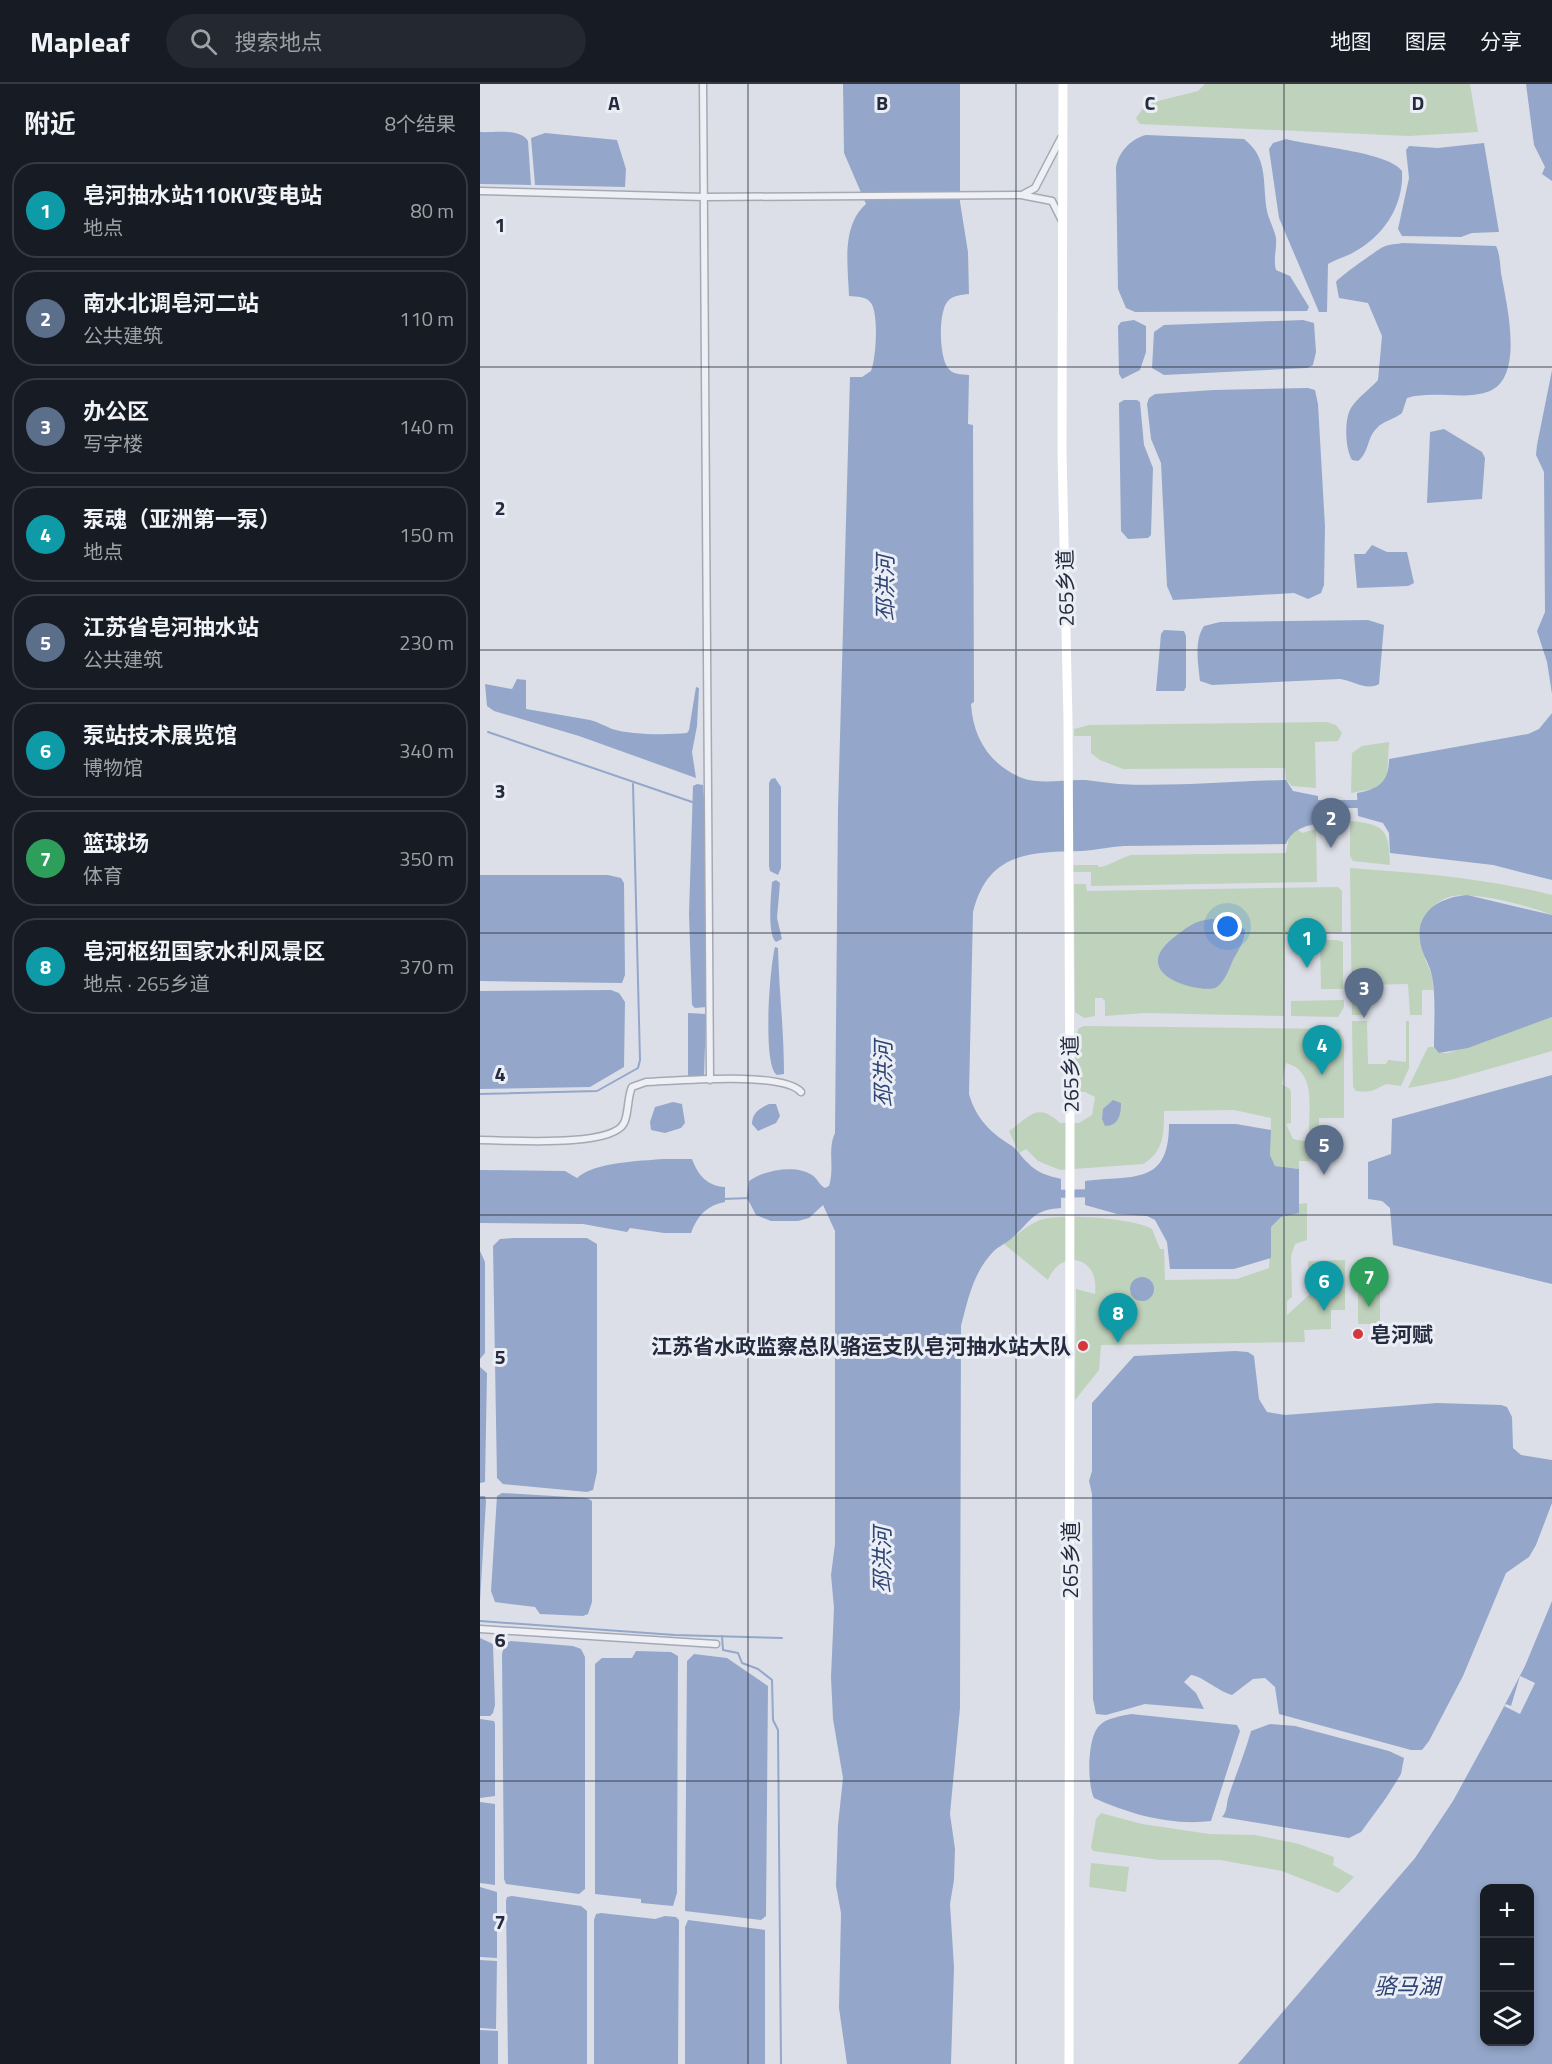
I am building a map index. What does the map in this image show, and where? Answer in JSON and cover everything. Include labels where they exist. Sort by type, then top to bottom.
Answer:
[{"type":"street","points":[[703,84],[710,1080]]},
{"type":"street","name":"265乡道","points":[[1063,84],[1062,452],[1068,740],[1070,1104],[1070,2064]]},
{"type":"street","points":[[1022,195],[1035,188],[1064,132]]},
{"type":"street","points":[[480,191],[704,197],[1022,195],[1052,201],[1063,224]]},
{"type":"street","points":[[480,1140],[591,1140],[614,1134],[624,1123],[627,1098],[632,1087],[646,1082],[770,1079],[796,1086],[801,1092]]},
{"type":"street","points":[[480,1629],[716,1644]]},
{"type":"green space","points":[[1205,84],[1470,84],[1478,132],[1409,136],[1140,124],[1136,118],[1146,104],[1198,91]]},
{"type":"green space","points":[[1327,722],[1336,725],[1342,733],[1338,741],[1315,742],[1316,788],[1292,786],[1286,780],[1285,768],[1123,769],[1100,760],[1091,753],[1091,736],[1074,736],[1074,729],[1089,725]]},
{"type":"green space","points":[[1389,742],[1387,778],[1377,788],[1351,793],[1352,753],[1362,746]]},
{"type":"green space","points":[[1350,821],[1371,824],[1383,831],[1388,844],[1390,865],[1353,861],[1350,856]]},
{"type":"green space","points":[[1297,829],[1302,833],[1316,829],[1317,882],[1091,886],[1091,872],[1073,872],[1073,865],[1101,867],[1131,855],[1286,853],[1289,836]]},
{"type":"green space","points":[[1350,868],[1427,874],[1527,889],[1552,895],[1552,915],[1530,907],[1485,897],[1459,895],[1445,898],[1426,914],[1425,959],[1432,975],[1433,990],[1422,990],[1422,1015],[1410,1015],[1408,984],[1366,985],[1367,1015],[1352,1015]]},
{"type":"green space","points":[[1074,884],[1086,884],[1087,891],[1338,887],[1342,891],[1342,932],[1285,935],[1284,1016],[1145,1013],[1105,1016],[1105,1001],[1102,998],[1095,998],[1095,1016],[1084,1018],[1075,1012]]},
{"type":"green space","points":[[1320,940],[1343,942],[1343,989],[1321,989]]},
{"type":"green space","points":[[1344,1000],[1344,1007],[1338,1017],[1291,1016],[1291,1001]]},
{"type":"green space","points":[[1552,1017],[1552,1051],[1450,1080],[1408,1088],[1428,1047],[1434,1047],[1440,1053],[1448,1053]]},
{"type":"green space","points":[[1352,1021],[1367,1021],[1368,1064],[1386,1064],[1388,1060],[1406,1062],[1406,1021],[1409,1021],[1409,1068],[1401,1086],[1387,1084],[1370,1091],[1356,1091],[1353,1087]]},
{"type":"green space","points":[[1084,1026],[1339,1029],[1344,1040],[1344,1118],[1319,1118],[1319,1131],[1309,1131],[1310,1101],[1306,1082],[1296,1067],[1286,1063],[1282,1084],[1290,1089],[1291,1093],[1291,1123],[1286,1124],[1293,1139],[1310,1142],[1310,1161],[1299,1161],[1299,1169],[1275,1166],[1270,1155],[1271,1118],[1234,1110],[1164,1111],[1163,1134],[1159,1148],[1143,1164],[1060,1170],[1038,1161],[1026,1149],[1019,1153],[1009,1131],[1029,1116],[1040,1112],[1060,1123],[1079,1123],[1092,1115],[1095,1097],[1085,1092],[1075,1092],[1075,1037],[1079,1028]]},
{"type":"green space","points":[[1307,1203],[1307,1240],[1295,1244],[1291,1256],[1292,1297],[1287,1301],[1287,1315],[1309,1295],[1308,1261],[1345,1260],[1345,1310],[1331,1310],[1331,1329],[1304,1330],[1305,1342],[1101,1345],[1099,1370],[1075,1400],[1076,1289],[1095,1294],[1092,1271],[1086,1264],[1070,1260],[1054,1270],[1048,1280],[1004,1244],[1040,1220],[1063,1217],[1114,1219],[1152,1229],[1160,1249],[1164,1249],[1165,1280],[1237,1279],[1269,1268],[1271,1227],[1281,1217],[1298,1213],[1299,1204]]},
{"type":"green space","points":[[1358,1289],[1380,1289],[1380,1324],[1358,1324]]},
{"type":"green space","points":[[1101,1813],[1142,1824],[1209,1834],[1255,1835],[1299,1844],[1334,1857],[1333,1865],[1354,1877],[1338,1893],[1282,1871],[1220,1860],[1160,1860],[1093,1851],[1091,1847],[1096,1819]]},
{"type":"green space","points":[[1091,1863],[1129,1867],[1126,1892],[1089,1887]]},
{"type":"water","name":"邳洪河","points":[[843,84],[960,84],[960,202],[968,252],[969,294],[955,296],[945,306],[941,324],[941,345],[948,368],[955,373],[969,375],[968,424],[973,425],[974,702],[971,704],[975,728],[985,749],[1001,766],[1030,780],[1086,780],[1118,784],[1160,785],[1286,780],[1293,791],[1318,796],[1318,823],[1295,832],[1286,844],[1124,846],[1045,853],[1014,859],[989,877],[980,892],[973,912],[969,1094],[980,1118],[997,1136],[1014,1148],[1035,1169],[1061,1179],[1061,1208],[1037,1214],[985,1261],[976,1278],[961,1326],[960,1708],[950,1814],[955,1849],[954,1880],[950,1904],[954,1967],[951,2064],[847,2064],[839,2008],[841,1913],[836,1886],[838,1825],[843,1778],[833,1719],[831,1677],[834,1608],[831,1575],[835,1544],[835,1231],[823,1205],[809,1218],[798,1221],[771,1221],[756,1215],[747,1198],[749,1181],[771,1171],[789,1169],[806,1172],[825,1188],[829,1186],[835,1133],[838,809],[850,377],[862,377],[871,371],[876,337],[874,309],[871,303],[864,298],[849,296],[847,260],[849,235],[858,213],[866,204],[844,153]]},
{"type":"water","points":[[1526,84],[1552,84],[1552,181],[1542,174],[1545,167],[1534,145]]},
{"type":"water","points":[[480,132],[519,134],[528,141],[531,185],[480,184]]},
{"type":"water","points":[[545,133],[617,140],[626,169],[625,187],[535,185],[531,138]]},
{"type":"water","points":[[1146,135],[1244,139],[1252,146],[1261,163],[1267,211],[1276,238],[1276,270],[1290,276],[1309,307],[1307,311],[1135,312],[1126,308],[1118,289],[1116,168],[1119,157],[1126,147]]},
{"type":"water","points":[[1286,139],[1366,154],[1394,164],[1402,171],[1400,196],[1383,228],[1365,245],[1328,264],[1327,312],[1319,312],[1279,218],[1269,149],[1273,143]]},
{"type":"water","points":[[1484,143],[1499,232],[1472,233],[1461,237],[1402,236],[1398,229],[1409,178],[1406,150],[1409,146],[1438,148]]},
{"type":"water","points":[[1403,243],[1496,246],[1509,319],[1510,354],[1507,370],[1501,383],[1490,391],[1480,394],[1428,395],[1407,398],[1402,413],[1380,426],[1371,436],[1362,458],[1358,461],[1352,460],[1347,442],[1347,419],[1354,404],[1378,380],[1382,336],[1368,303],[1339,298],[1336,282],[1383,247]]},
{"type":"water","points":[[1134,320],[1146,326],[1146,352],[1140,370],[1122,379],[1119,374],[1118,326],[1121,322]]},
{"type":"water","points":[[1303,320],[1314,323],[1316,352],[1313,365],[1307,368],[1164,375],[1152,368],[1154,332],[1164,325]]},
{"type":"water","points":[[1552,370],[1552,694],[1547,662],[1537,631],[1545,612],[1544,472],[1536,455]]},
{"type":"water","points":[[1308,388],[1315,390],[1318,404],[1325,527],[1324,585],[1321,593],[1308,599],[1294,593],[1173,600],[1167,586],[1161,463],[1151,439],[1147,404],[1149,398],[1155,394],[1213,390]]},
{"type":"water","points":[[1124,400],[1140,402],[1144,445],[1153,468],[1151,535],[1148,538],[1128,539],[1121,531],[1119,403]]},
{"type":"water","points":[[1444,429],[1482,452],[1485,458],[1482,499],[1427,503],[1430,432]]},
{"type":"water","points":[[1372,545],[1387,552],[1407,552],[1414,583],[1408,586],[1357,588],[1354,554],[1365,554]]},
{"type":"water","points":[[1368,620],[1384,625],[1379,684],[1374,686],[1365,686],[1340,679],[1212,685],[1200,681],[1198,645],[1204,626],[1220,622]]},
{"type":"water","points":[[1164,630],[1184,631],[1186,636],[1186,687],[1184,691],[1156,691],[1161,634]]},
{"type":"water","points":[[517,679],[526,680],[526,709],[590,720],[620,731],[649,734],[687,733],[696,687],[699,688],[697,726],[692,752],[696,778],[579,736],[494,711],[487,706],[485,684],[512,689]]},
{"type":"water","points":[[1552,713],[1552,880],[1493,865],[1390,853],[1389,833],[1383,823],[1358,816],[1357,793],[1377,787],[1385,779],[1389,759],[1528,734],[1539,729]]},
{"type":"water","points":[[775,778],[781,787],[781,868],[778,875],[770,871],[769,866],[769,783]]},
{"type":"water","points":[[703,785],[704,798],[706,1007],[695,1008],[692,1005],[689,914],[693,786]]},
{"type":"water","points":[[480,875],[608,875],[621,878],[624,883],[625,975],[622,983],[480,981]]},
{"type":"water","points":[[776,880],[780,883],[777,918],[782,939],[776,942],[771,932],[770,914],[772,882]]},
{"type":"water","points":[[1467,895],[1552,915],[1552,1017],[1468,1048],[1439,1053],[1434,1047],[1432,976],[1421,945],[1420,930],[1422,921],[1433,907],[1440,902]]},
{"type":"water","points":[[1212,919],[1237,923],[1245,930],[1241,945],[1220,984],[1210,989],[1199,988],[1173,980],[1163,973],[1158,964],[1160,952],[1186,928]]},
{"type":"water","points":[[775,947],[778,948],[784,1058],[784,1074],[777,1075],[772,1067],[768,1035],[769,993]]},
{"type":"water","points":[[611,990],[619,993],[625,1002],[624,1067],[590,1087],[480,1089],[480,991]]},
{"type":"water","points":[[688,1013],[706,1014],[704,1077],[688,1076]]},
{"type":"water","points":[[1552,1075],[1552,1284],[1393,1245],[1390,1208],[1382,1201],[1368,1199],[1368,1162],[1391,1154],[1392,1119]]},
{"type":"water","points":[[1113,1100],[1121,1103],[1120,1115],[1116,1122],[1105,1126],[1102,1119],[1103,1109]]},
{"type":"water","points":[[673,1102],[682,1104],[685,1123],[681,1128],[665,1133],[651,1130],[650,1122],[655,1107]]},
{"type":"water","points":[[769,1104],[776,1104],[780,1116],[776,1123],[758,1131],[752,1124],[753,1117]]},
{"type":"water","points":[[1169,1124],[1236,1124],[1271,1130],[1270,1155],[1275,1166],[1299,1169],[1299,1213],[1281,1217],[1271,1227],[1271,1258],[1234,1269],[1170,1269],[1167,1242],[1155,1220],[1147,1216],[1117,1214],[1085,1205],[1085,1181],[1133,1177],[1155,1168],[1163,1158]]},
{"type":"water","points":[[663,1159],[692,1159],[704,1179],[725,1187],[725,1202],[704,1212],[696,1221],[691,1233],[664,1233],[630,1228],[627,1232],[583,1224],[480,1223],[480,1170],[565,1171],[577,1178],[606,1165]]},
{"type":"water","points":[[587,1238],[597,1244],[597,1472],[593,1490],[587,1492],[503,1484],[497,1478],[493,1246],[500,1239]]},
{"type":"water","points":[[480,1251],[485,1262],[485,1353],[480,1359]]},
{"type":"water","points":[[1142,1277],[1147,1278],[1153,1284],[1153,1294],[1147,1300],[1142,1301],[1137,1300],[1131,1294],[1130,1289],[1131,1284],[1137,1278]]},
{"type":"water","points":[[1248,1352],[1254,1356],[1259,1399],[1267,1412],[1285,1415],[1437,1403],[1501,1405],[1507,1407],[1512,1417],[1513,1448],[1521,1455],[1552,1460],[1552,1503],[1536,1545],[1529,1557],[1506,1573],[1463,1676],[1422,1750],[1411,1750],[1279,1714],[1275,1687],[1265,1678],[1253,1679],[1232,1695],[1191,1675],[1184,1682],[1196,1693],[1204,1709],[1145,1704],[1106,1715],[1096,1714],[1093,1699],[1092,1494],[1089,1481],[1092,1471],[1092,1403],[1134,1356]]},
{"type":"water","points":[[480,1367],[487,1373],[485,1482],[480,1483]]},
{"type":"water","points":[[502,1493],[587,1498],[592,1501],[592,1602],[588,1614],[583,1616],[540,1614],[535,1607],[495,1602],[491,1591],[497,1496]]},
{"type":"water","points":[[480,1496],[485,1496],[486,1501],[480,1601]]},
{"type":"water","name":"骆马湖","points":[[1552,1601],[1552,2064],[1238,2064],[1415,1858],[1453,1801],[1525,1666]]},
{"type":"water","points":[[480,1638],[493,1644],[495,1705],[490,1716],[480,1716]]},
{"type":"water","points":[[511,1641],[573,1646],[581,1649],[585,1657],[585,1889],[579,1894],[506,1884],[504,1879],[502,1654],[505,1643]]},
{"type":"water","points":[[636,1651],[671,1652],[678,1656],[677,1893],[673,1906],[641,1903],[641,1899],[595,1894],[595,1664],[602,1658],[632,1658]]},
{"type":"water","points":[[694,1654],[727,1658],[768,1686],[766,1916],[761,1920],[685,1911],[687,1661]]},
{"type":"water","points":[[1131,1714],[1237,1725],[1240,1731],[1211,1821],[1166,1820],[1122,1809],[1094,1798],[1090,1782],[1090,1760],[1096,1731],[1106,1721]]},
{"type":"water","points":[[480,1719],[494,1721],[495,1724],[495,1796],[480,1798]]},
{"type":"water","points":[[1270,1724],[1295,1726],[1389,1751],[1404,1758],[1401,1774],[1361,1832],[1349,1838],[1222,1817],[1251,1731]]},
{"type":"water","points":[[480,1802],[495,1804],[495,1885],[480,1883]]},
{"type":"water","points":[[480,1887],[497,1892],[497,1958],[480,1957]]},
{"type":"water","points":[[507,1897],[581,1906],[587,1911],[587,2064],[508,2064],[506,1901]]},
{"type":"water","points":[[596,1914],[655,1919],[665,1916],[676,1917],[679,1920],[678,2064],[594,2064],[594,1920]]},
{"type":"water","points":[[688,1920],[765,1930],[765,2064],[685,2064],[685,1927]]},
{"type":"water","points":[[480,1960],[497,1961],[496,2029],[480,2028]]},
{"type":"water","points":[[480,2030],[498,2031],[498,2064],[480,2064]]},
{"type":"pier","points":[[1520,1676],[1535,1683],[1520,1714],[1504,1706],[1506,1704],[1511,1706]]},
{"type":"waterway","points":[[488,732],[695,803]]},
{"type":"waterway","points":[[480,1094],[597,1091],[638,1068],[640,1060],[633,784]]},
{"type":"waterway","points":[[1308,804],[1367,804]]},
{"type":"waterway","points":[[1052,1194],[1096,1193]]},
{"type":"waterway","points":[[723,1199],[750,1198]]},
{"type":"waterway","points":[[480,1621],[675,1635],[782,1638]]},
{"type":"waterway","points":[[722,1636],[723,1650],[738,1653],[742,1663],[758,1669],[772,1680],[773,1720],[778,1730],[781,2064]]},
{"type":"place","name":"南水北调皂河二站","points":[[1331,848]]},
{"type":"place","name":"皂河抽水站110KV变电站","points":[[1307,968]]},
{"type":"place","name":"办公区","points":[[1364,1018]]},
{"type":"place","name":"泵魂（亚洲第一泵）","points":[[1322,1075]]},
{"type":"place","name":"江苏省皂河抽水站","points":[[1324,1175]]},
{"type":"place","name":"篮球场","points":[[1369,1307]]},
{"type":"place","name":"泵站技术展览馆","points":[[1324,1311]]},
{"type":"place","name":"皂河赋","points":[[1358,1334]]},
{"type":"place","name":"皂河枢纽国家水利风景区","points":[[1118,1343]]},
{"type":"place","name":"江苏省水政监察总队骆运支队皂河抽水站大队","points":[[1083,1346]]}]
